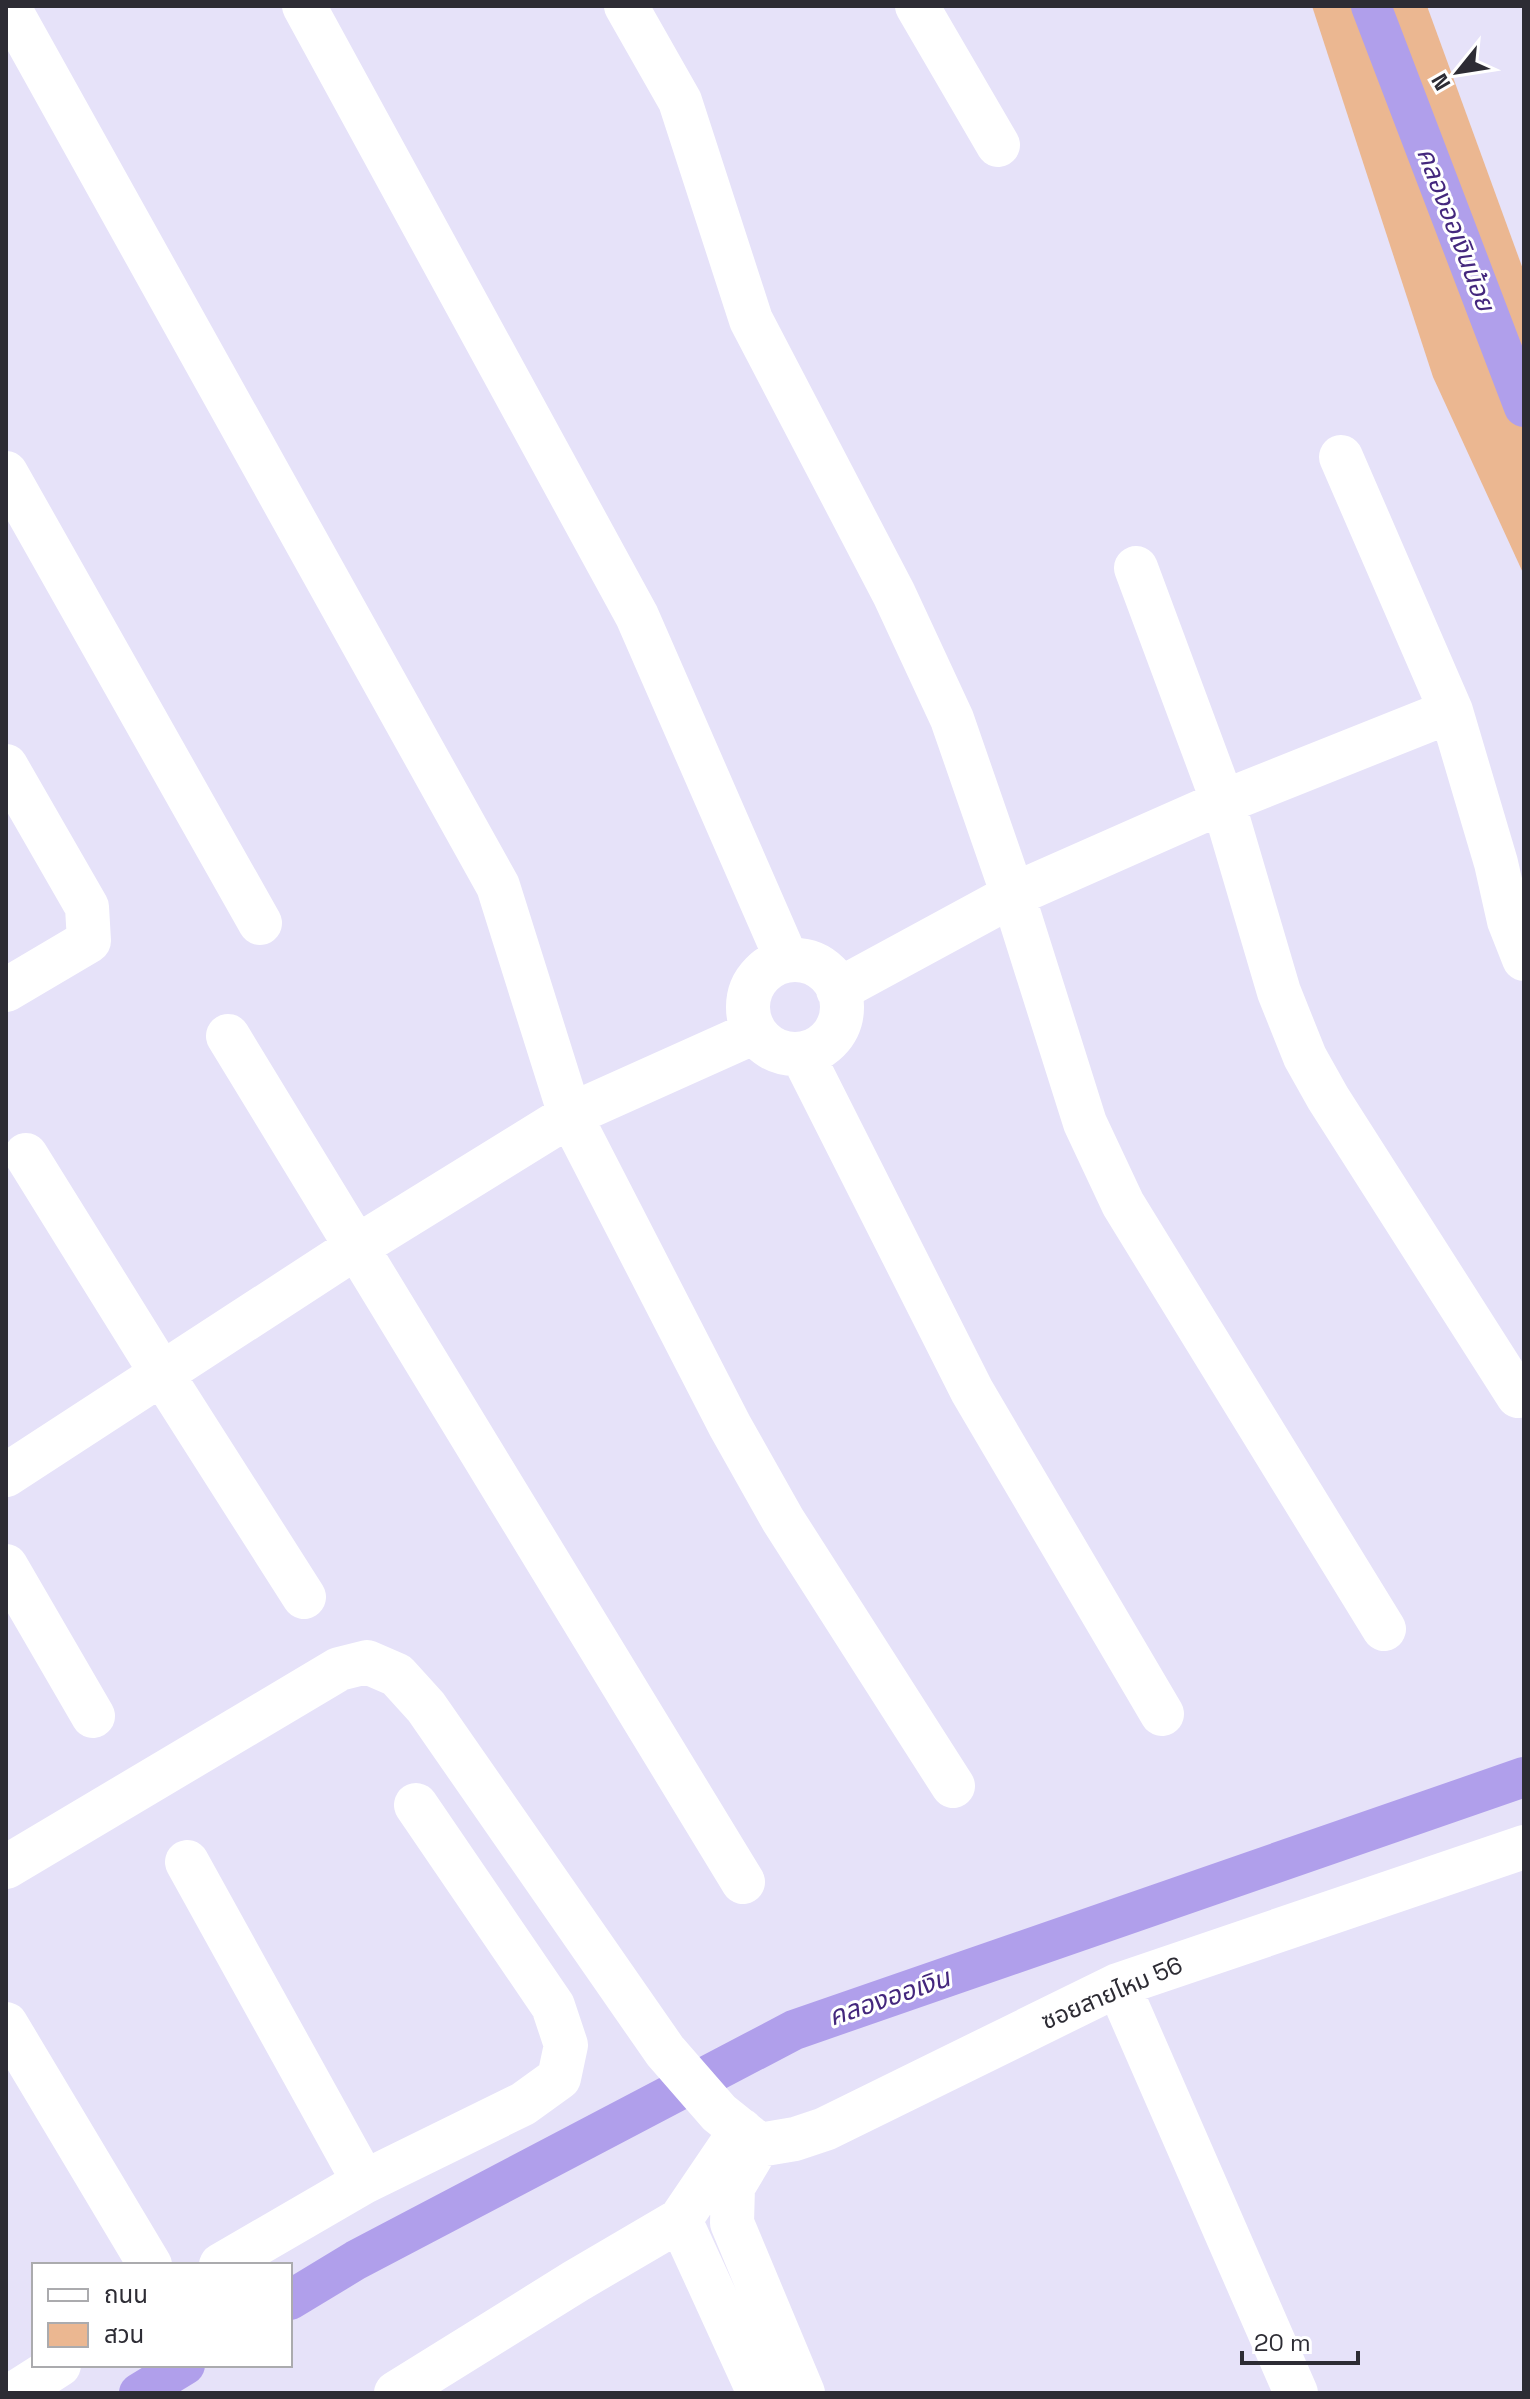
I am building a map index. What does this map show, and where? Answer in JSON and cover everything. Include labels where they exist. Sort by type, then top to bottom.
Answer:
[{"type":"street","points":[[8,6],[498,886],[570,1115],[758,1480],[953,1786]]},
{"type":"street","points":[[304,6],[637,616],[787,960]]},
{"type":"street","points":[[626,6],[680,101],[751,320],[894,594],[942,695],[1013,895],[1085,1123],[1123,1204],[1384,1629]]},
{"type":"street","points":[[917,6],[998,145]]},
{"type":"street","points":[[1341,457],[1451,711],[1496,863],[1509,921],[1524,959]]},
{"type":"street","points":[[6,473],[260,923]]},
{"type":"street","points":[[1136,568],[1223,802],[1279,992],[1305,1057],[1518,1396]]},
{"type":"street","points":[[838,990],[1013,895],[1223,802],[1451,711]]},
{"type":"street","points":[[6,766],[87,907],[89,941],[6,990]]},
{"type":"street","points":[[787,960],[806,961],[822,969],[835,982],[842,1000],[841,1018],[834,1035],[820,1047],[802,1054],[784,1053],[767,1045],[755,1032],[748,1014],[749,996],[756,979],[770,967],[787,960]]},
{"type":"street","points":[[6,1475],[358,1246],[570,1115],[755,1032]]},
{"type":"street","points":[[228,1036],[743,1882]]},
{"type":"street","points":[[802,1054],[972,1391],[1162,1714]]},
{"type":"street","points":[[26,1155],[304,1597]]},
{"type":"street","points":[[6,1566],[93,1716]]},
{"type":"street","points":[[6,1867],[339,1669],[367,1662],[397,1675],[426,1707],[665,2051],[740,2129]]},
{"type":"street","points":[[224,2263],[364,2182],[523,2104],[559,2078],[566,2045],[553,2006],[416,1805]]},
{"type":"street","name":"ซอยสายไหม 56","points":[[740,2129],[795,2139],[825,2129],[1118,1985],[1524,1847]]},
{"type":"street","points":[[187,1862],[364,2182]]},
{"type":"street","points":[[1118,1985],[1296,2393]]},
{"type":"street","points":[[6,2024],[149,2263]]},
{"type":"street","points":[[396,2393],[680,2220],[740,2129]]},
{"type":"street","points":[[740,2129],[732,2223],[803,2393]]},
{"type":"street","points":[[680,2220],[759,2393]]},
{"type":"street","points":[[15,2393],[56,2367]]},
{"type":"green space","points":[[1312,6],[1427,6],[1524,272],[1524,575],[1433,377]]},
{"type":"waterway","name":"คลองออเงินน้อย","points":[[1371,6],[1524,407]]},
{"type":"waterway","name":"คลองออเงิน","points":[[292,2299],[356,2260],[794,2030],[1524,1777]]},
{"type":"waterway","name":"คลองออเงิน","points":[[139,2393],[182,2367]]}]
